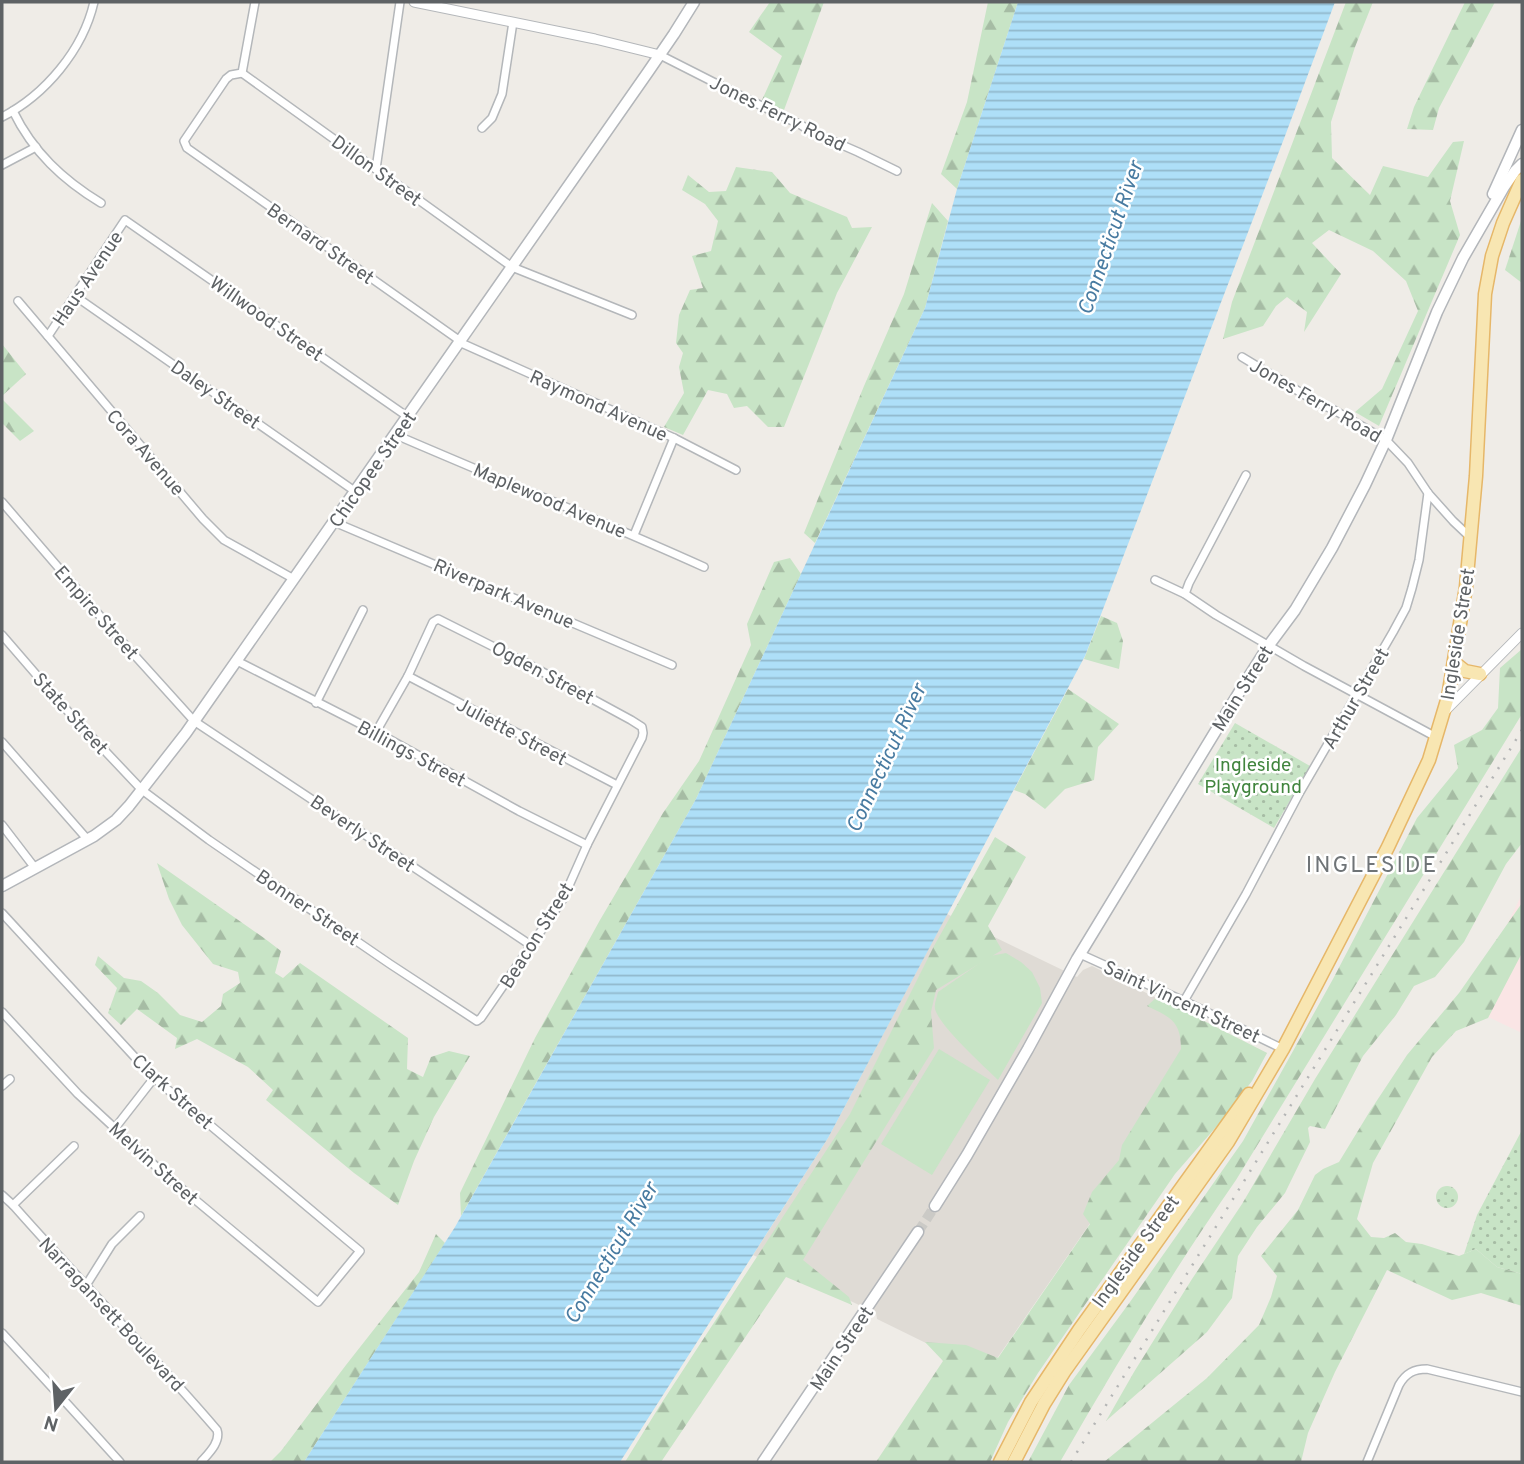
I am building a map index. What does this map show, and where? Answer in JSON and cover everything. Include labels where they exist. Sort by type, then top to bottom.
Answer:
[{"type":"main road","name":"Chicopee Street","points":[[2,886],[88,840],[116,820],[142,790],[194,721],[396,435],[694,2]]},
{"type":"main road","name":"Main Street","points":[[935,1206],[1028,1049],[1080,954],[1269,645],[1295,610],[1332,548],[1386,440],[1437,312],[1522,130]]},
{"type":"main road","name":"Main Street","points":[[1478,229],[1522,164]]},
{"type":"main road","name":"Ingleside Street","points":[[1014,1462],[1038,1413],[1064,1372],[1228,1143],[1283,1049],[1422,778],[1444,712],[1455,663],[1466,587],[1480,420],[1485,294],[1492,256],[1520,184],[1522,172]]},
{"type":"main road","points":[[1455,663],[1465,671],[1480,674]]},
{"type":"main road","name":"Ingleside Street","points":[[1000,1462],[1031,1402],[1079,1330],[1283,1049]]},
{"type":"main road","name":"Main Street","points":[[763,1462],[919,1232]]},
{"type":"street","points":[[2,117],[36,95],[62,67],[84,32],[94,2]]},
{"type":"street","points":[[242,73],[255,2]]},
{"type":"street","points":[[376,169],[400,2]]},
{"type":"street","points":[[414,2],[660,55]]},
{"type":"street","points":[[482,128],[492,117],[502,94],[513,22]]},
{"type":"street","name":"Jones Ferry Road","points":[[660,55],[810,131],[897,171]]},
{"type":"street","name":"Bernard Street","points":[[242,73],[226,79],[184,141],[187,148],[459,342]]},
{"type":"street","name":"Dillon Street","points":[[242,73],[512,267],[632,316]]},
{"type":"street","points":[[13,111],[23,132],[50,164],[74,186],[101,203]]},
{"type":"street","points":[[2,165],[36,147]]},
{"type":"street","name":"Haus Avenue","points":[[48,336],[125,220]]},
{"type":"street","name":"Willwood Street","points":[[125,220],[408,417]]},
{"type":"street","name":"Daley Street","points":[[75,296],[356,492]]},
{"type":"street","name":"Cora Avenue","points":[[18,301],[217,533],[224,540],[294,579]]},
{"type":"street","name":"Raymond Avenue","points":[[459,342],[674,438],[736,470]]},
{"type":"street","name":"Jones Ferry Road","points":[[1242,357],[1386,440],[1408,463],[1428,493],[1472,539]]},
{"type":"street","name":"Maplewood Avenue","points":[[396,435],[704,567]]},
{"type":"street","points":[[634,535],[674,438]]},
{"type":"street","points":[[1185,594],[1199,562],[1246,475]]},
{"type":"street","name":"Arthur Street","points":[[1184,1001],[1405,608],[1419,560],[1428,493]]},
{"type":"street","name":"Empire Street","points":[[2,502],[118,638],[194,721]]},
{"type":"street","name":"Riverpark Avenue","points":[[334,522],[672,665]]},
{"type":"street","points":[[1156,580],[1185,594],[1216,615],[1356,695],[1436,737]]},
{"type":"street","points":[[316,703],[363,610]]},
{"type":"street","name":"Ogden Street","points":[[408,676],[433,622],[439,619],[597,701],[639,724],[643,730]]},
{"type":"street","points":[[1444,712],[1522,633]]},
{"type":"street","name":"State Street","points":[[2,635],[72,716],[142,790]]},
{"type":"street","name":"Billings Street","points":[[236,661],[376,732],[519,811],[587,845]]},
{"type":"street","points":[[376,732],[408,676]]},
{"type":"street","name":"Juliette Street","points":[[408,676],[617,785]]},
{"type":"street","name":"Beverly Street","points":[[194,721],[531,946]]},
{"type":"street","name":"Beacon Street","points":[[477,1021],[564,899],[587,845],[642,738],[643,730]]},
{"type":"street","points":[[2,742],[88,840]]},
{"type":"street","name":"Bonner Street","points":[[142,790],[209,840],[477,1021]]},
{"type":"street","points":[[2,825],[35,868]]},
{"type":"street","name":"Clark Street","points":[[2,913],[154,1078],[360,1251],[318,1302]]},
{"type":"street","name":"Saint Vincent Street","points":[[1080,954],[1283,1049]]},
{"type":"street","name":"Melvin Street","points":[[2,1012],[78,1094],[163,1174],[318,1302]]},
{"type":"street","points":[[115,1128],[154,1078]]},
{"type":"street","points":[[2,1086],[10,1079]]},
{"type":"street","points":[[13,1205],[74,1146]]},
{"type":"street","name":"Narragansett Boulevard","points":[[2,1195],[217,1430],[217,1442],[201,1462]]},
{"type":"street","points":[[85,1287],[112,1244],[140,1216]]},
{"type":"street","points":[[2,1333],[120,1462]]},
{"type":"street","points":[[1367,1462],[1399,1385],[1412,1371],[1427,1369],[1522,1392]]},
{"type":"shaded area","points":[[1522,894],[1522,1033],[1467,1007]]},
{"type":"shaded area","points":[[947,914],[1077,977],[1092,966],[1267,1053],[1242,1089],[1093,1219],[987,1373],[877,1319],[876,1313],[753,1255],[828,1138]]},
{"type":"green space","points":[[770,2],[824,2],[784,110],[762,100],[782,56],[749,32]]},
{"type":"green space","points":[[988,2],[1018,2],[957,189],[941,174],[967,102]]},
{"type":"green space","points":[[1346,2],[1373,2],[1355,47],[1331,122],[1332,158],[1370,195],[1383,166],[1428,177],[1453,142],[1464,141],[1450,201],[1460,235],[1379,426],[1355,412],[1382,389],[1418,311],[1406,281],[1373,251],[1329,230],[1312,243],[1341,274],[1304,332],[1307,312],[1287,297],[1276,306],[1263,326],[1223,339],[1232,302]]},
{"type":"green space","points":[[1465,2],[1495,2],[1439,108],[1433,130],[1407,129],[1414,107]]},
{"type":"green space","points":[[736,167],[772,172],[790,193],[847,217],[852,228],[872,227],[837,293],[784,427],[768,427],[747,406],[734,408],[727,394],[708,390],[683,435],[664,427],[684,393],[679,367],[683,353],[676,343],[679,315],[690,290],[703,288],[692,256],[711,251],[718,221],[705,204],[682,190],[688,175],[709,192],[726,191]]},
{"type":"green space","points":[[932,203],[948,221],[925,308],[815,543],[804,533],[904,294]]},
{"type":"green space","points":[[1522,218],[1522,283],[1505,270]]},
{"type":"green space","points":[[2,344],[26,374],[2,396]]},
{"type":"green space","points":[[2,399],[34,431],[20,441],[2,423]]},
{"type":"green space","points":[[790,558],[801,574],[696,799],[461,1216],[460,1193],[535,1038],[663,813],[699,761],[751,645],[747,624],[774,562]]},
{"type":"green space","points":[[1101,616],[1117,623],[1123,641],[1119,669],[1084,659]]},
{"type":"green space","points":[[1522,649],[1522,714],[1236,1180],[1145,1319],[1060,1462],[1028,1462],[1069,1385],[1243,1141],[1333,979],[1417,818],[1458,768],[1454,745],[1482,730],[1498,708],[1500,668]]},
{"type":"green space","points":[[1068,689],[1119,724],[1098,747],[1094,780],[1065,789],[1045,809],[1025,794],[1014,790]]},
{"type":"green space","name":"Ingleside Playground","points":[[1235,723],[1310,766],[1274,828],[1198,784]]},
{"type":"green space","points":[[1522,747],[1522,843],[1506,864],[1464,942],[1435,977],[1414,986],[1396,1015],[1363,1056],[1325,1129],[1310,1126],[1308,1128],[1310,1142],[1285,1193],[1257,1227],[1238,1256],[1232,1298],[1207,1332],[1106,1421],[1134,1372],[1242,1204],[1315,1079]]},
{"type":"green space","points":[[995,837],[1026,857],[988,926],[1002,950],[936,990],[931,1012],[934,1048],[803,1260],[849,1297],[852,1305],[786,1277],[661,1462],[625,1462],[850,1114],[934,946]]},
{"type":"green space","points":[[157,863],[281,951],[275,973],[283,978],[300,963],[408,1038],[407,1069],[423,1077],[431,1057],[449,1051],[470,1056],[434,1117],[398,1205],[354,1173],[266,1100],[273,1090],[248,1067],[197,1039],[175,1049],[177,1038],[137,1009],[121,1025],[108,1013],[117,988],[95,965],[98,956],[124,978],[141,981],[158,993],[180,1015],[202,1022],[221,1006],[223,994],[240,983],[238,972],[213,964],[182,925],[169,899]]},
{"type":"green space","points":[[1522,903],[1522,953],[1488,1018],[1456,1031],[1432,1057],[1373,1163],[1357,1219],[1371,1237],[1384,1238],[1395,1233],[1406,1242],[1422,1244],[1459,1256],[1476,1249],[1497,1267],[1522,1274],[1522,1306],[1481,1293],[1452,1300],[1387,1270],[1335,1372],[1308,1433],[1301,1462],[1104,1462],[1207,1378],[1259,1325],[1277,1276],[1261,1256],[1298,1210],[1315,1175],[1339,1162],[1407,1055],[1459,993]]},
{"type":"green space","points":[[1006,953],[1032,972],[1040,988],[1042,1003],[998,1080],[945,1026],[935,1005],[938,992],[990,956]]},
{"type":"green space","points":[[1157,997],[1267,1053],[1252,1081],[1175,1174],[1038,1373],[1008,1422],[990,1462],[876,1462],[943,1361],[925,1342],[966,1345],[998,1358],[1090,1224],[1083,1214],[1092,1192],[1119,1160],[1122,1145],[1181,1049],[1179,1032],[1173,1021],[1147,1006]]},
{"type":"green space","points":[[939,1049],[990,1080],[932,1175],[881,1144]]},
{"type":"green space","points":[[1522,1130],[1522,1274],[1497,1267],[1476,1249],[1464,1254],[1477,1215]]},
{"type":"green space","points":[[1447,1186],[1455,1189],[1458,1197],[1455,1205],[1447,1208],[1439,1205],[1436,1197],[1439,1189]]},
{"type":"green space","points":[[436,1234],[445,1243],[304,1462],[270,1462],[419,1272]]},
{"type":"water","name":"Connecticut River","points":[[1018,2],[1335,2],[1085,656],[828,1138],[620,1462],[304,1462],[455,1227],[696,799],[925,308],[957,189]]},
{"type":"tunnel","points":[[918,1232],[935,1206]]},
{"type":"railway","points":[[1071,1462],[1522,730]]},
{"type":"district","name":"INGLESIDE","points":[[1372,864]]}]
